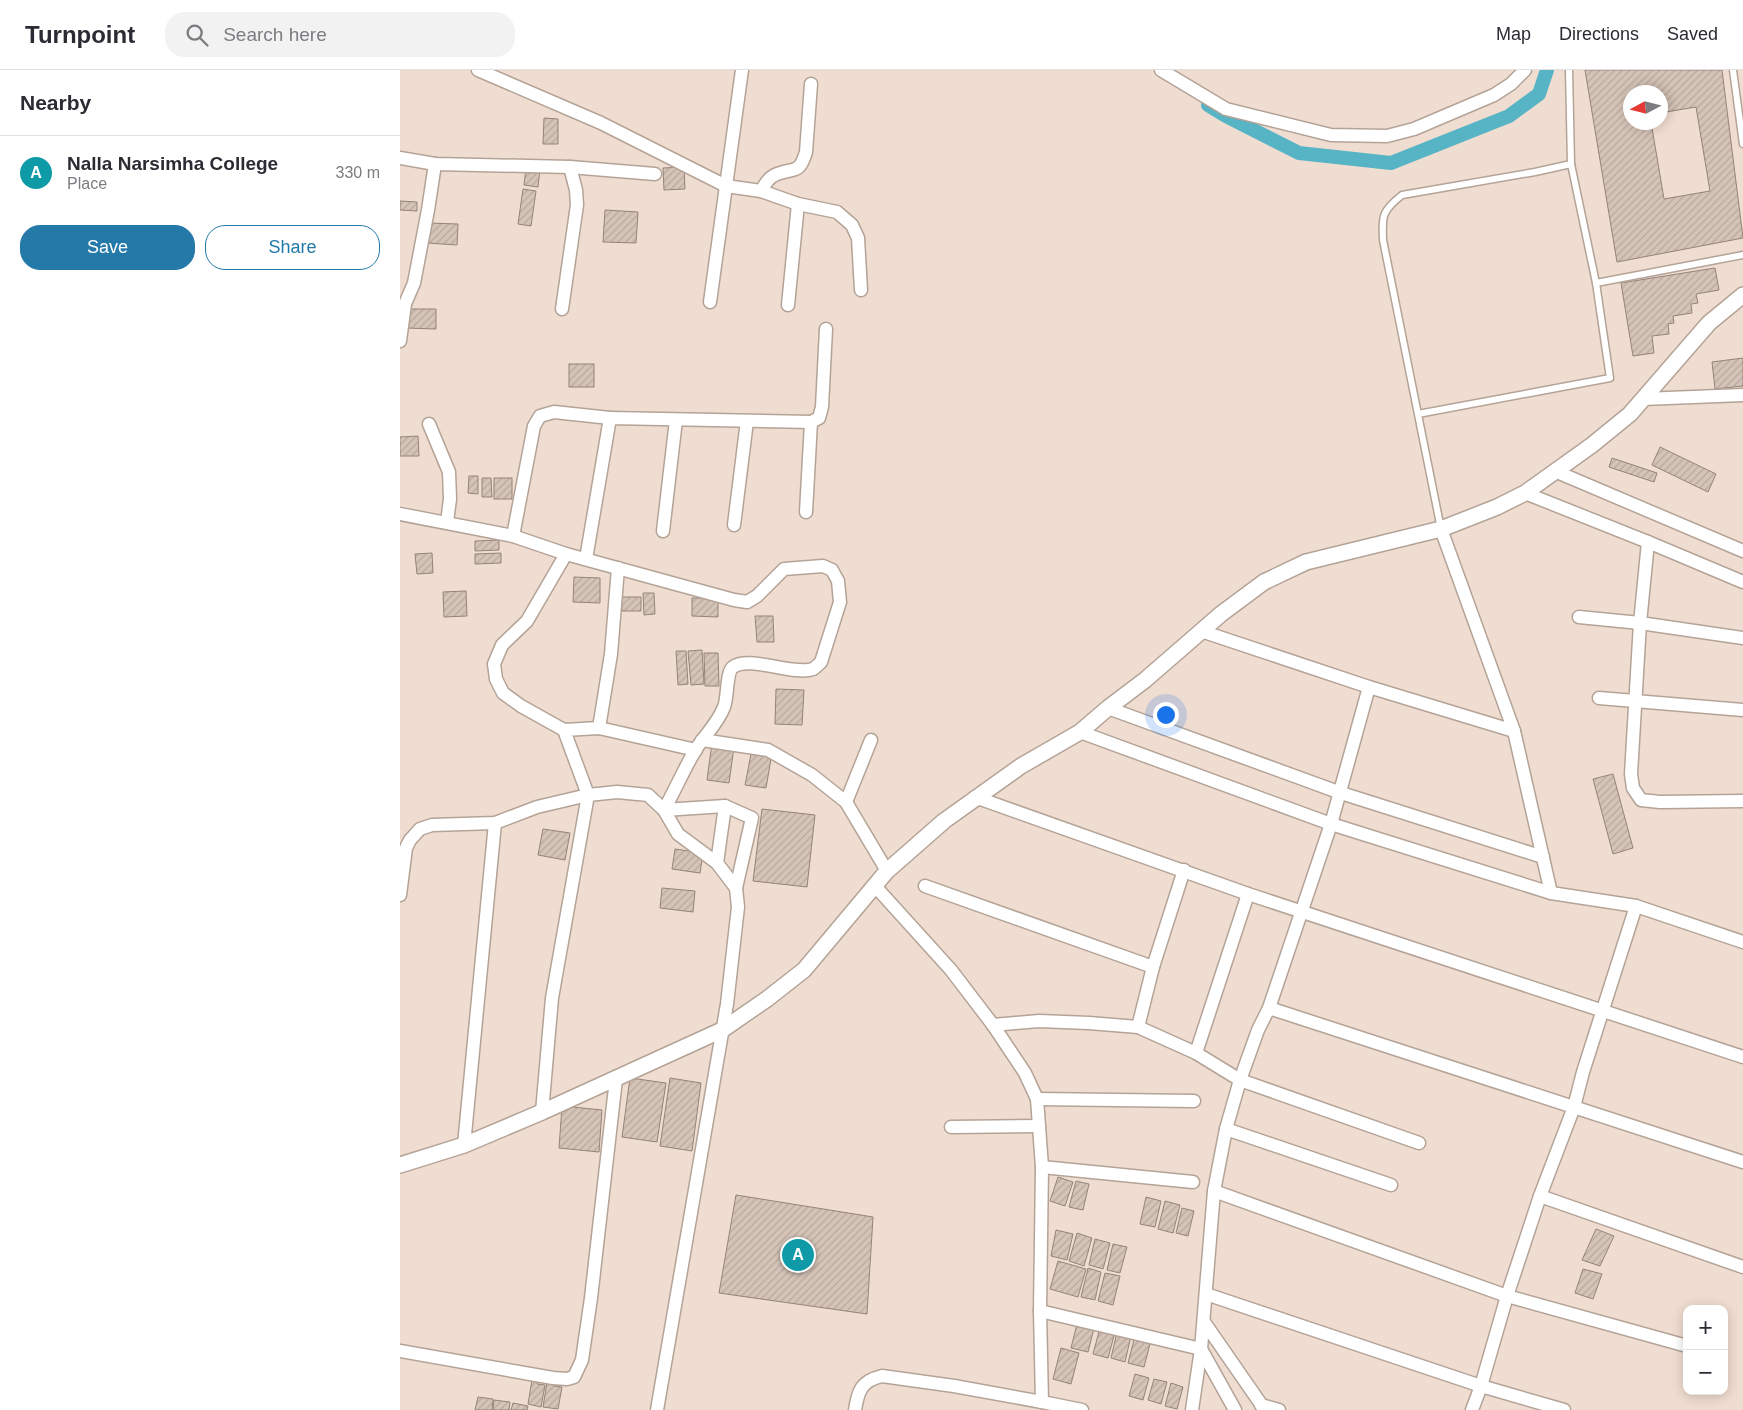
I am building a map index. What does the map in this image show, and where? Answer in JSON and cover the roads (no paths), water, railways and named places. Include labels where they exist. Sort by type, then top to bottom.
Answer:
[{"type":"street","points":[[478,70],[601,123],[726,186],[761,191],[798,204],[838,212],[852,225],[858,238],[861,290]]},
{"type":"street","points":[[710,302],[742,70]]},
{"type":"street","points":[[1161,70],[1226,109],[1331,135],[1362,136],[1387,136],[1414,129],[1494,95],[1511,84],[1525,70]]},
{"type":"street","points":[[761,191],[767,180],[777,174],[796,170],[803,162],[806,152],[811,84]]},
{"type":"street","points":[[400,158],[435,164],[570,167],[655,174]]},
{"type":"street","points":[[400,341],[405,304],[414,283],[435,164]]},
{"type":"street","points":[[562,308],[577,205],[576,190],[570,167]]},
{"type":"street","points":[[788,306],[798,204]]},
{"type":"street","points":[[400,1166],[464,1145],[542,1112],[722,1030],[767,1000],[804,970],[887,871],[944,821],[1020,766],[1080,732],[1145,680],[1201,631],[1264,582],[1306,562],[1441,529],[1497,507],[1525,493],[1557,472],[1630,414],[1708,323],[1743,295]]},
{"type":"street","points":[[513,536],[534,426],[540,416],[554,412],[610,418],[811,422],[819,418],[822,407],[826,329]]},
{"type":"street","points":[[1643,400],[1743,396]]},
{"type":"street","points":[[586,559],[610,418]]},
{"type":"street","points":[[663,530],[676,420]]},
{"type":"street","points":[[734,524],[747,421]]},
{"type":"street","points":[[806,512],[811,422]]},
{"type":"street","points":[[429,424],[449,472],[450,499],[447,522]]},
{"type":"street","points":[[1557,472],[1743,551]]},
{"type":"street","points":[[1525,493],[1743,582]]},
{"type":"street","points":[[400,514],[513,536],[566,554],[747,602],[757,596],[784,569],[823,566],[832,570],[838,581],[840,602],[821,662],[814,668],[805,670],[752,664],[734,666],[730,670],[727,701],[724,709],[699,745],[664,810]]},
{"type":"street","points":[[1441,529],[1514,731],[1551,893]]},
{"type":"street","points":[[1648,542],[1634,701],[1631,774],[1633,788],[1641,800],[1660,802],[1743,801]]},
{"type":"street","points":[[566,554],[527,621],[502,645],[494,664],[496,679],[503,693],[521,706],[564,730],[599,728],[699,745],[772,751],[812,775],[846,802],[887,871]]},
{"type":"street","points":[[599,728],[611,654],[618,568]]},
{"type":"street","points":[[1578,617],[1640,623],[1743,638]]},
{"type":"street","points":[[1201,631],[1369,687],[1514,731]]},
{"type":"street","points":[[1192,1410],[1204,1322],[1214,1191],[1226,1129],[1240,1080],[1258,1030],[1269,1008],[1331,824],[1369,687]]},
{"type":"street","points":[[1599,698],[1743,710]]},
{"type":"street","points":[[1108,708],[1341,793],[1543,857]]},
{"type":"street","points":[[542,1112],[552,998],[588,795],[564,730]]},
{"type":"street","points":[[1080,732],[1331,824],[1551,893],[1636,906],[1743,942]]},
{"type":"street","points":[[846,802],[871,740]]},
{"type":"street","points":[[400,895],[406,848],[410,840],[420,829],[432,825],[495,823],[537,807],[588,795],[617,792],[648,795],[664,810],[678,834],[717,863],[736,888]]},
{"type":"street","points":[[975,797],[1248,894],[1743,1057]]},
{"type":"street","points":[[657,1410],[722,1030],[736,931],[738,907],[736,888],[752,818],[725,806],[664,810]]},
{"type":"street","points":[[717,863],[725,806]]},
{"type":"street","points":[[464,1145],[495,823]]},
{"type":"street","points":[[1138,1027],[1153,967],[1184,870]]},
{"type":"street","points":[[875,886],[951,970],[993,1025],[1025,1073],[1037,1099],[1042,1167],[1040,1311],[1042,1402]]},
{"type":"street","points":[[925,886],[1153,967]]},
{"type":"street","points":[[1196,1053],[1248,894]]},
{"type":"street","points":[[1472,1410],[1540,1196],[1574,1107],[1582,1072],[1636,906]]},
{"type":"street","points":[[1269,1008],[1743,1162]]},
{"type":"street","points":[[993,1025],[1039,1021],[1138,1027],[1196,1053],[1240,1080],[1419,1143]]},
{"type":"street","points":[[400,1351],[553,1378],[567,1379],[574,1377],[582,1360],[592,1298],[616,1079]]},
{"type":"street","points":[[1037,1099],[1194,1101]]},
{"type":"street","points":[[951,1127],[1039,1126]]},
{"type":"street","points":[[1226,1129],[1391,1185]]},
{"type":"street","points":[[1042,1167],[1193,1182]]},
{"type":"street","points":[[1214,1191],[1507,1296],[1683,1345]]},
{"type":"street","points":[[1540,1196],[1743,1267]]},
{"type":"street","points":[[1206,1294],[1481,1386],[1564,1410]]},
{"type":"street","points":[[1040,1311],[1201,1349],[1235,1410]]},
{"type":"street","points":[[1204,1322],[1263,1407],[1279,1410]]},
{"type":"street","points":[[856,1410],[857,1398],[863,1385],[871,1379],[882,1376],[954,1386],[1082,1410]]},
{"type":"lane","points":[[1418,414],[1610,378],[1596,283],[1571,164],[1569,70]]},
{"type":"lane","points":[[1733,70],[1743,144]]},
{"type":"lane","points":[[1441,529],[1383,240],[1382,219],[1389,206],[1402,195],[1571,164]]},
{"type":"lane","points":[[1596,283],[1743,255]]},
{"type":"waterway","points":[[1208,105],[1299,153],[1391,163],[1509,116],[1539,94],[1547,70]]},
{"type":"place","name":"Nalla Narsimha College","points":[[798,1255]]}]
